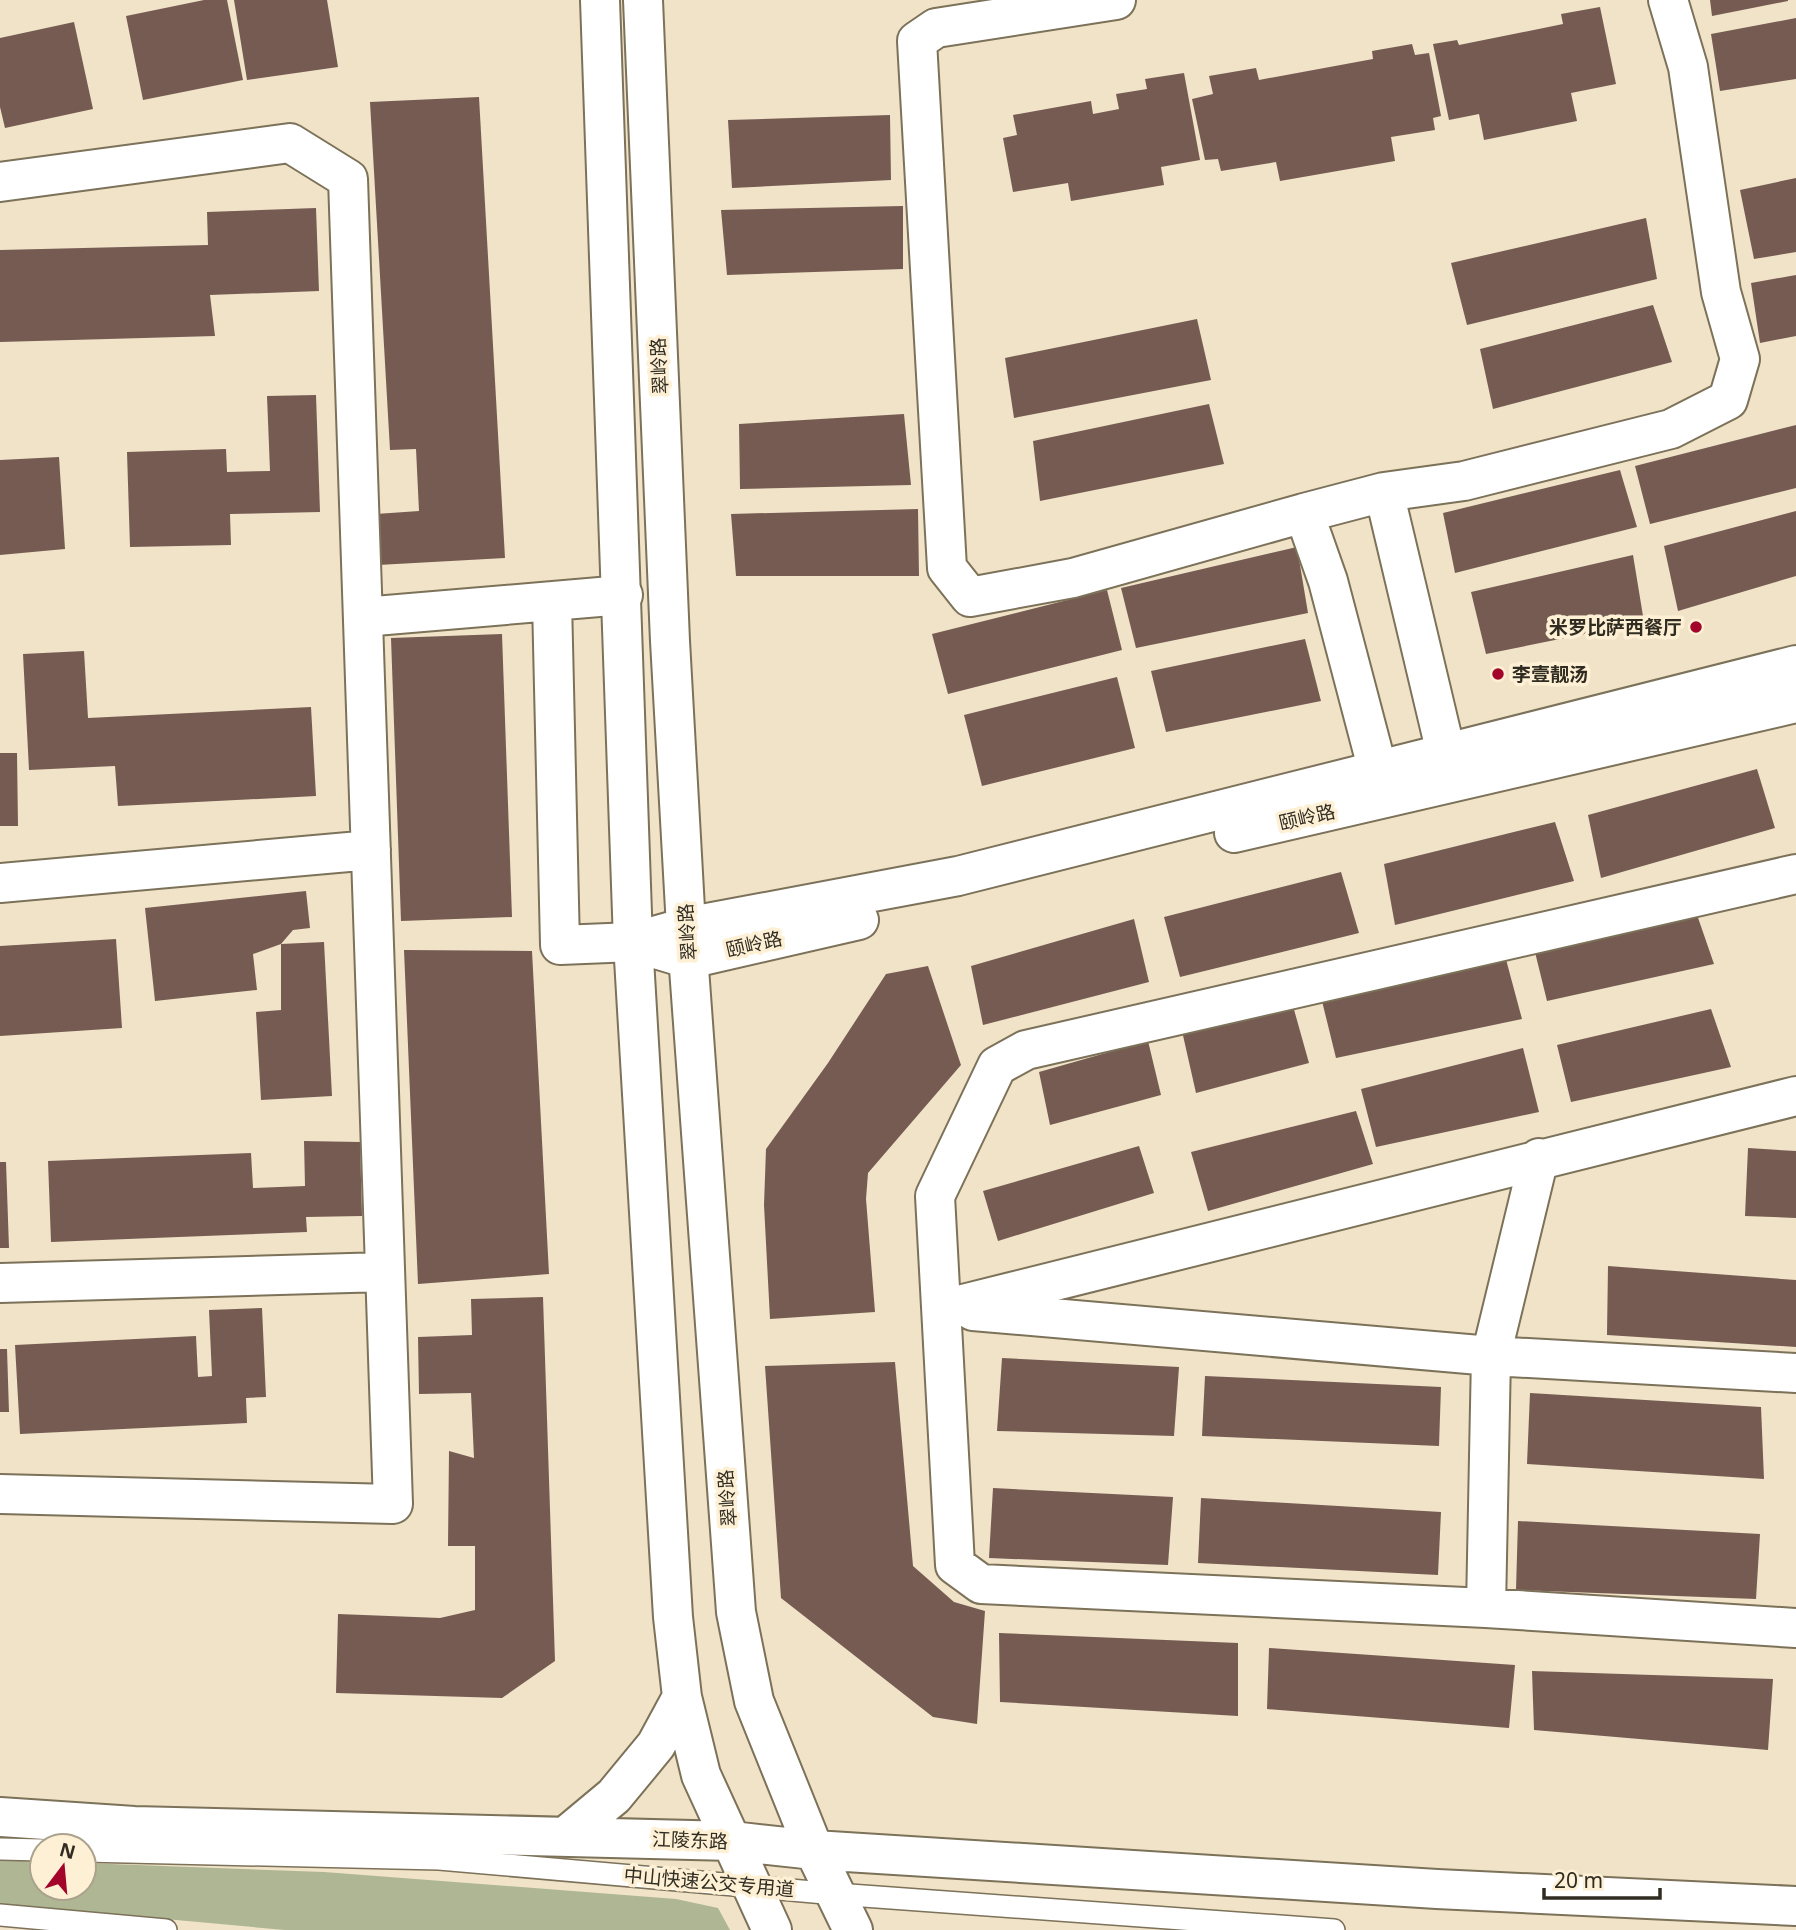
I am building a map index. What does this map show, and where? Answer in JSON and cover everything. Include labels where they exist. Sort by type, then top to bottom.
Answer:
[{"type":"street","points":[[600,0],[623,594],[633,942],[673,1617],[682,1697],[701,1775],[772,1930]]},
{"type":"street","name":"翠岭路","points":[[643,0],[670,640],[687,943],[736,1612],[754,1701],[814,1850],[853,1930]]},
{"type":"street","points":[[1116,0],[936,28],[917,41],[947,568],[970,597],[1073,578],[1384,492],[1464,481],[1671,429],[1728,400],[1740,359],[1721,292],[1688,67],[1668,0]]},
{"type":"street","points":[[0,182],[290,142],[348,179],[393,1504],[0,1494]]},
{"type":"street","points":[[1384,492],[1446,753]]},
{"type":"street","points":[[1304,513],[1328,581],[1378,771]]},
{"type":"street","points":[[363,617],[623,594]]},
{"type":"street","name":"颐岭路","points":[[552,601],[560,945],[687,943],[1796,704]]},
{"type":"street","name":"颐岭路","points":[[687,943],[1796,665]]},
{"type":"street","points":[[0,883],[371,850]]},
{"type":"street","points":[[1796,874],[1027,1050],[997,1066],[935,1196],[955,1565],[981,1584],[1486,1608],[1796,1628]]},
{"type":"street","points":[[943,1308],[1796,1096]]},
{"type":"street","points":[[1486,1608],[1490,1356],[1539,1158]]},
{"type":"street","points":[[0,1283],[385,1272]]},
{"type":"street","points":[[943,1308],[1490,1356],[1796,1373]]},
{"type":"street","points":[[566,1836],[614,1796],[656,1745],[682,1697]]},
{"type":"street","name":"江陵东路","points":[[0,1817],[134,1826],[733,1842],[814,1850],[1437,1889],[1796,1906]]},
{"type":"lane","points":[[0,1850],[28,1850]]},
{"type":"lane","name":"中山快速公交专用道","points":[[98,1851],[439,1859],[836,1894],[1334,1930]]},
{"type":"lane","points":[[0,1915],[166,1930]]},
{"type":"green space","points":[[0,1860],[28,1861],[28,1902],[98,1902],[98,1864],[324,1872],[676,1899],[718,1908],[730,1930],[285,1930],[0,1904]]},
{"type":"building","points":[[204,0],[227,0],[243,80],[143,100],[126,16]]},
{"type":"building","points":[[234,0],[327,0],[338,67],[247,80]]},
{"type":"building","points":[[1710,0],[1788,0],[1788,1],[1712,16]]},
{"type":"building","points":[[1600,7],[1616,84],[1571,93],[1577,121],[1484,140],[1479,114],[1449,120],[1433,44],[1457,40],[1459,45],[1563,24],[1561,14]]},
{"type":"building","points":[[1796,18],[1796,79],[1720,91],[1711,34]]},
{"type":"building","points":[[74,22],[93,109],[5,128],[0,107],[0,38]]},
{"type":"building","points":[[1412,44],[1415,55],[1429,53],[1441,116],[1433,118],[1435,130],[1391,137],[1395,161],[1280,181],[1276,162],[1221,171],[1218,159],[1205,160],[1192,99],[1213,94],[1209,76],[1256,68],[1259,80],[1373,59],[1372,51]]},
{"type":"building","points":[[1184,73],[1200,160],[1161,167],[1164,185],[1071,201],[1068,183],[1013,192],[1003,138],[1017,135],[1013,115],[1091,101],[1093,114],[1119,109],[1116,94],[1147,89],[1145,79]]},
{"type":"building","points":[[479,97],[505,558],[378,565],[376,514],[419,511],[416,449],[390,450],[370,102]]},
{"type":"building","points":[[890,115],[891,180],[732,188],[728,120]]},
{"type":"building","points":[[1796,178],[1796,252],[1754,259],[1740,190]]},
{"type":"building","points":[[903,206],[903,269],[727,275],[721,210]]},
{"type":"building","points":[[316,208],[319,291],[210,295],[215,336],[0,342],[0,250],[208,245],[207,212]]},
{"type":"building","points":[[1646,218],[1657,279],[1467,325],[1451,263]]},
{"type":"building","points":[[1796,275],[1796,336],[1760,343],[1751,283]]},
{"type":"building","points":[[1653,305],[1672,362],[1493,409],[1480,349]]},
{"type":"building","points":[[1197,319],[1211,380],[1014,418],[1005,358]]},
{"type":"building","points":[[316,395],[320,512],[230,514],[231,545],[130,547],[127,452],[226,449],[227,472],[270,471],[267,396]]},
{"type":"building","points":[[1209,404],[1224,464],[1040,501],[1033,441]]},
{"type":"building","points":[[904,414],[911,485],[740,489],[739,424]]},
{"type":"building","points":[[1796,425],[1796,488],[1650,524],[1635,466]]},
{"type":"building","points":[[59,457],[65,549],[0,555],[0,460]]},
{"type":"building","points":[[1620,470],[1637,527],[1455,573],[1443,513]]},
{"type":"building","points":[[918,509],[919,576],[736,576],[731,514]]},
{"type":"building","points":[[1796,511],[1796,576],[1678,611],[1664,546]]},
{"type":"building","points":[[1297,547],[1308,613],[1136,648],[1121,588]]},
{"type":"building","points":[[1633,555],[1644,622],[1486,654],[1471,592]]},
{"type":"building","points":[[1107,590],[1122,650],[948,694],[932,634]]},
{"type":"building","points":[[502,634],[512,917],[401,921],[391,638]]},
{"type":"building","points":[[1305,639],[1321,701],[1166,732],[1151,671]]},
{"type":"building","points":[[84,651],[88,718],[311,707],[316,796],[118,806],[115,766],[29,770],[23,654]]},
{"type":"building","points":[[1117,677],[1135,748],[982,786],[964,715]]},
{"type":"building","points":[[0,753],[17,753],[18,826],[0,826]]},
{"type":"building","points":[[1757,769],[1775,828],[1601,878],[1588,815]]},
{"type":"building","points":[[1555,822],[1574,881],[1395,925],[1384,864]]},
{"type":"building","points":[[1341,872],[1359,933],[1180,977],[1164,917]]},
{"type":"building","points":[[306,891],[310,928],[293,930],[281,944],[253,954],[257,990],[155,1001],[145,908]]},
{"type":"building","points":[[1695,909],[1714,964],[1547,1001],[1533,944]]},
{"type":"building","points":[[1134,919],[1149,982],[983,1025],[971,966]]},
{"type":"building","points":[[116,939],[122,1028],[0,1036],[0,946]]},
{"type":"building","points":[[324,942],[332,1096],[261,1100],[256,1012],[281,1010],[281,944]]},
{"type":"building","points":[[404,950],[532,951],[549,1274],[418,1284]]},
{"type":"building","points":[[1504,952],[1522,1019],[1336,1058],[1321,997]]},
{"type":"building","points":[[928,966],[961,1065],[868,1173],[866,1199],[875,1312],[770,1319],[764,1205],[766,1149],[828,1063],[886,974]]},
{"type":"building","points":[[1293,1006],[1309,1063],[1196,1093],[1182,1031]]},
{"type":"building","points":[[1711,1009],[1731,1067],[1571,1102],[1557,1045]]},
{"type":"building","points":[[1148,1041],[1161,1095],[1050,1125],[1039,1072]]},
{"type":"building","points":[[1523,1048],[1539,1112],[1376,1147],[1361,1089]]},
{"type":"building","points":[[1356,1111],[1373,1164],[1208,1211],[1191,1152]]},
{"type":"building","points":[[304,1141],[360,1142],[362,1216],[306,1217],[307,1232],[51,1242],[48,1161],[251,1153],[253,1188],[305,1186]]},
{"type":"building","points":[[1139,1146],[1154,1193],[998,1241],[983,1191]]},
{"type":"building","points":[[1748,1148],[1796,1151],[1796,1218],[1745,1216]]},
{"type":"building","points":[[0,1162],[6,1162],[9,1248],[0,1248]]},
{"type":"building","points":[[1608,1266],[1796,1280],[1796,1347],[1607,1335]]},
{"type":"building","points":[[543,1297],[555,1661],[502,1698],[336,1693],[338,1614],[440,1618],[475,1610],[475,1546],[448,1546],[449,1451],[474,1458],[471,1393],[419,1394],[418,1337],[472,1335],[471,1299]]},
{"type":"building","points":[[262,1308],[266,1397],[246,1398],[247,1423],[20,1434],[15,1345],[196,1336],[198,1377],[212,1376],[209,1310]]},
{"type":"building","points":[[0,1349],[7,1349],[9,1412],[0,1412]]},
{"type":"building","points":[[1002,1358],[1179,1367],[1174,1436],[997,1431]]},
{"type":"building","points":[[895,1362],[913,1566],[954,1602],[985,1611],[977,1724],[933,1717],[781,1598],[765,1366]]},
{"type":"building","points":[[1205,1376],[1441,1387],[1439,1446],[1202,1436]]},
{"type":"building","points":[[1530,1393],[1761,1407],[1764,1479],[1527,1464]]},
{"type":"building","points":[[993,1488],[1173,1497],[1168,1565],[989,1558]]},
{"type":"building","points":[[1201,1498],[1441,1512],[1438,1575],[1198,1563]]},
{"type":"building","points":[[1518,1521],[1760,1534],[1756,1599],[1516,1590]]},
{"type":"building","points":[[999,1633],[1238,1643],[1238,1716],[1000,1702]]},
{"type":"building","points":[[1269,1648],[1515,1665],[1509,1728],[1267,1709]]},
{"type":"building","points":[[1532,1671],[1773,1679],[1768,1750],[1534,1730]]},
{"type":"place","name":"米罗比萨西餐厅","points":[[1696,627]]},
{"type":"place","name":"李壹靓汤","points":[[1498,674]]}]
